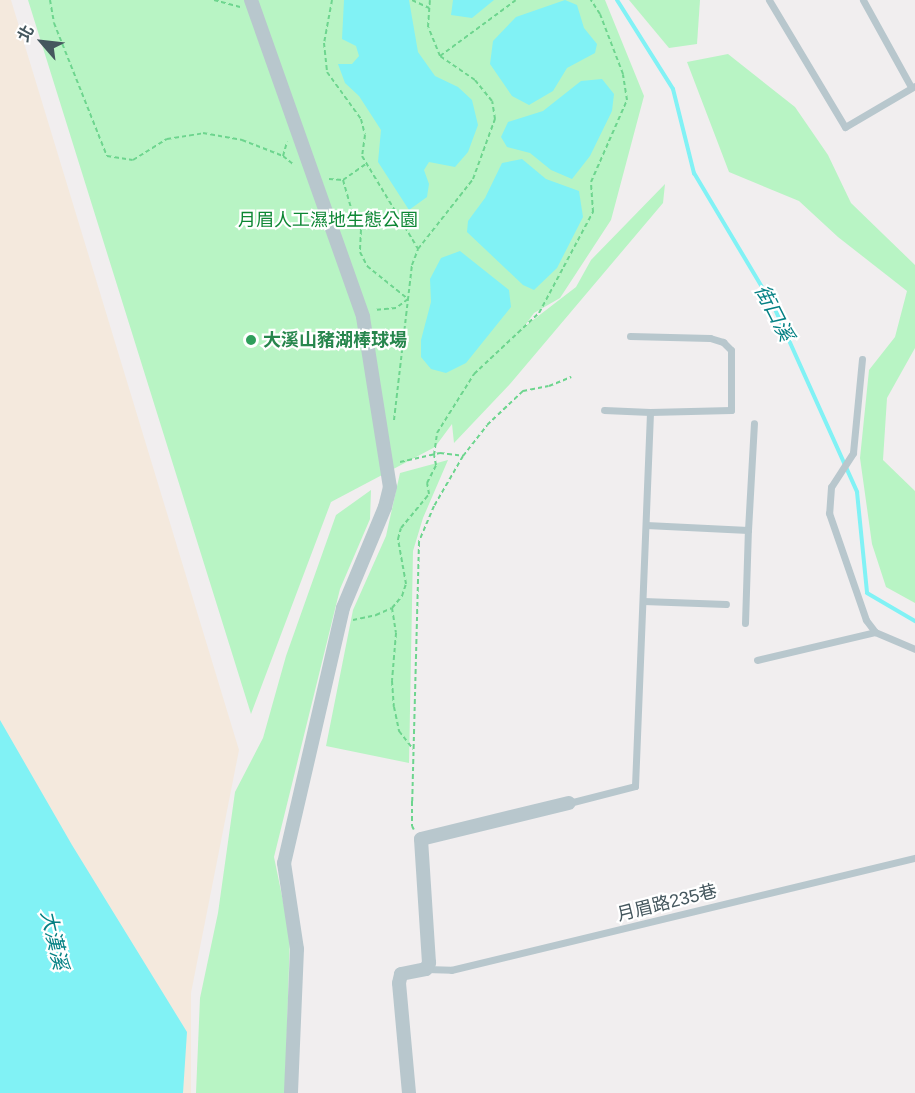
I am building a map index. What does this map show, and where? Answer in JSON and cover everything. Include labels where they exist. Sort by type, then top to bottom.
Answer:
[{"type":"street","points":[[250,0],[361,312],[390,486],[385,507],[343,608],[284,863],[297,949],[291,1093]]},
{"type":"street","points":[[409,1093],[399,982],[401,974],[426,969],[429,963],[421,839],[569,803]]},
{"type":"lane","points":[[769,0],[845,127],[913,86],[863,0]]},
{"type":"lane","points":[[604,410],[650,412],[731,410],[731,350],[723,342],[710,338],[630,336]]},
{"type":"lane","points":[[862,359],[853,453],[831,488],[829,513],[859,606],[874,632]]},
{"type":"lane","points":[[569,803],[635,786],[650,412]]},
{"type":"lane","points":[[745,623],[754,423]]},
{"type":"lane","points":[[646,525],[748,530]]},
{"type":"lane","points":[[643,601],[726,603]]},
{"type":"lane","points":[[757,660],[874,632],[915,649]]},
{"type":"lane","name":"月眉路235巷","points":[[426,969],[451,970],[915,858]]},
{"type":"path","points":[[50,0],[54,23],[107,156],[133,160],[167,140],[203,133],[242,140],[283,156]]},
{"type":"path","points":[[332,0],[324,43],[327,72],[361,119],[365,135],[362,156],[418,249]]},
{"type":"path","points":[[412,0],[429,8]]},
{"type":"path","points":[[393,429],[412,265],[418,249],[473,179],[495,119],[492,101],[475,80],[440,56],[428,27],[430,0]]},
{"type":"path","points":[[440,56],[516,0]]},
{"type":"path","points":[[338,629],[357,618],[376,615],[392,608],[402,596],[406,584],[398,539],[401,528],[429,494],[427,483],[436,465],[434,455],[437,433],[474,374],[539,313],[593,212],[591,182],[627,100],[623,74],[600,14],[591,0]]},
{"type":"path","points":[[314,178],[344,180],[366,164]]},
{"type":"path","points":[[344,180],[352,212],[361,230],[360,252],[368,266],[408,298]]},
{"type":"path","points":[[361,312],[396,308],[408,298]]},
{"type":"path","points":[[421,839],[412,826],[418,542],[434,506],[463,456],[487,425],[523,391],[549,387],[571,377]]},
{"type":"path","points":[[388,465],[434,455],[463,456]]},
{"type":"path","points":[[392,608],[396,633],[392,681],[394,707],[399,731],[414,751]]},
{"type":"green space","name":"月眉人工濕地生態公園","points":[[28,0],[605,0],[644,96],[611,220],[560,298],[534,313],[524,327],[576,287],[591,260],[665,184],[663,203],[510,384],[454,443],[452,424],[435,447],[331,502],[251,714]]},
{"type":"green space","points":[[629,0],[700,0],[697,44],[669,48]]},
{"type":"green space","points":[[728,54],[795,107],[828,155],[851,203],[915,265],[915,348],[887,398],[883,460],[915,491],[915,603],[886,587],[872,544],[860,458],[869,370],[895,337],[907,291],[838,237],[799,201],[729,172],[687,62]]},
{"type":"green space","points":[[448,460],[423,518],[413,551],[409,763],[326,746],[353,610],[386,536],[400,473]]},
{"type":"green space","points":[[371,490],[370,519],[340,589],[274,857],[290,935],[285,1093],[196,1093],[200,998],[218,913],[235,792],[263,738],[286,656],[336,515]]},
{"type":"sand","points":[[0,0],[11,0],[239,750],[191,993],[191,1093],[0,1093]]},
{"type":"water","points":[[344,0],[409,0],[418,52],[435,76],[458,87],[472,100],[478,125],[468,152],[455,167],[429,162],[424,170],[429,184],[427,197],[409,210],[378,162],[381,130],[359,96],[345,83],[338,64],[352,64],[359,56],[356,46],[342,39]]},
{"type":"water","points":[[453,0],[494,0],[472,18],[451,15]]},
{"type":"water","points":[[565,0],[577,5],[584,28],[597,44],[595,53],[567,68],[553,91],[529,105],[512,96],[490,64],[493,41],[516,17]]},
{"type":"water","points":[[602,79],[614,94],[612,111],[590,156],[572,179],[551,170],[530,153],[507,147],[501,137],[508,122],[543,111],[581,81]]},
{"type":"water","points":[[522,159],[546,179],[579,191],[583,217],[557,268],[534,290],[523,285],[467,232],[468,221],[485,198],[502,163]]},
{"type":"water","points":[[460,251],[509,290],[511,307],[466,363],[446,373],[431,369],[421,357],[421,340],[431,302],[430,279],[441,258]]},
{"type":"water","name":"大漢溪","points":[[0,720],[72,845],[187,1032],[183,1093],[0,1093]]},
{"type":"waterway","name":"街口溪","points":[[617,0],[673,89],[694,173],[774,307],[857,492],[867,593],[915,621]]},
{"type":"place","name":"大溪山豬湖棒球場","points":[[251,340]]}]
